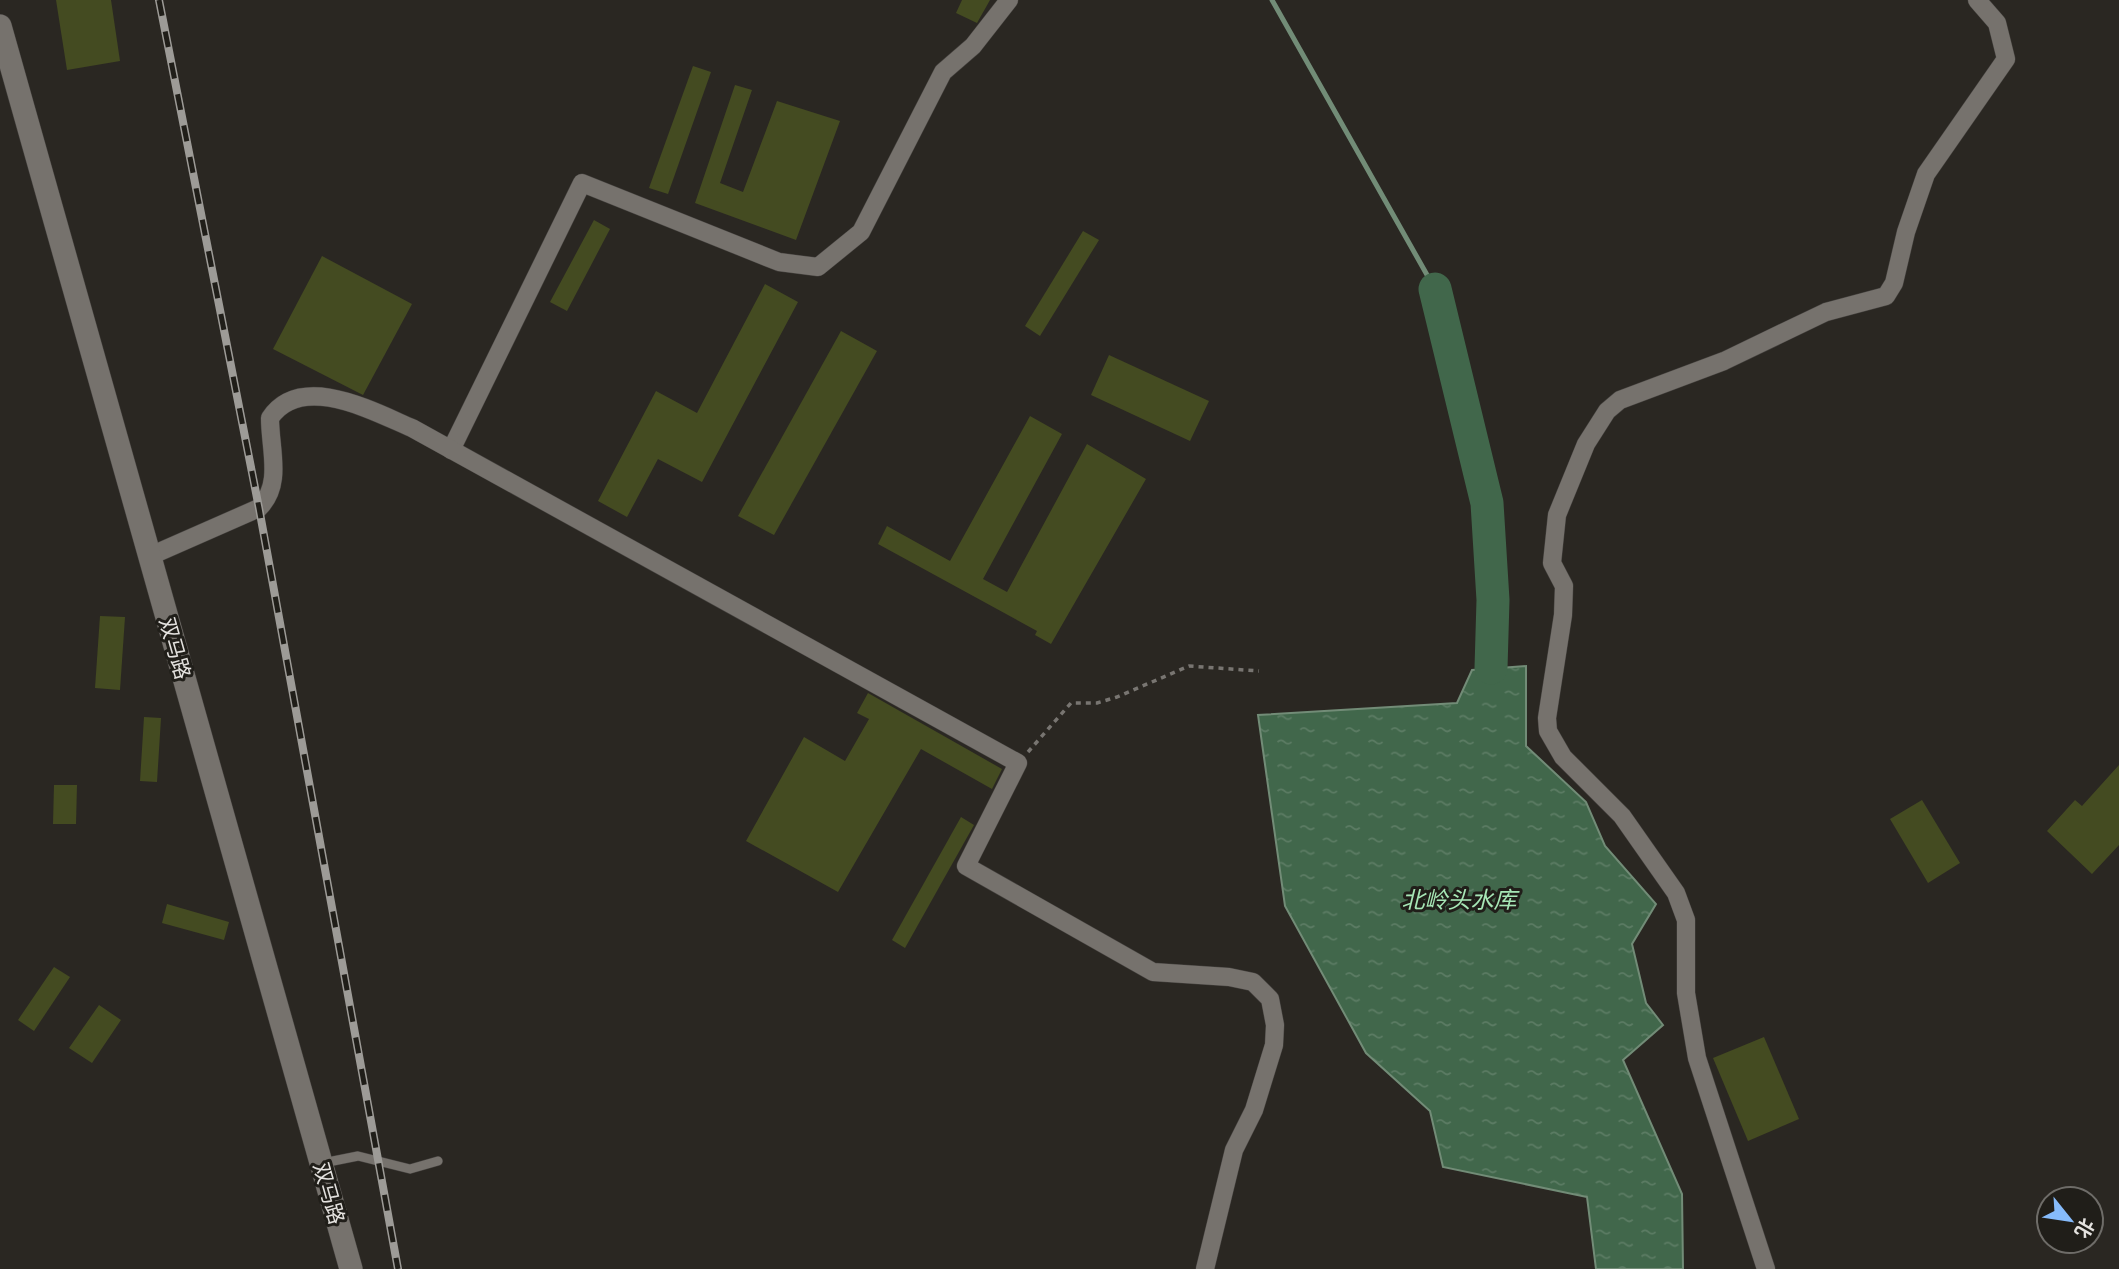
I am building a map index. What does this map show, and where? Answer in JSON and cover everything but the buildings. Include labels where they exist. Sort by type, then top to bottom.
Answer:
[{"type":"street","points":[[451,450],[582,183],[779,262],[818,267],[861,232],[943,72],[973,46],[1009,0]]},
{"type":"street","points":[[1766,1269],[1697,1058],[1686,993],[1686,920],[1676,893],[1622,816],[1563,757],[1548,731],[1547,718],[1563,615],[1564,586],[1552,563],[1557,515],[1586,444],[1607,411],[1620,400],[1724,361],[1826,312],[1886,296],[1894,283],[1909,222],[1926,174],[2006,60],[1997,23],[1977,0]]},
{"type":"street","name":"双马路","points":[[0,26],[351,1269]]},
{"type":"street","points":[[150,555],[259,509],[270,497],[275,460],[270,418],[279,405],[292,397],[309,396],[358,405],[412,428],[1018,763],[965,866],[1153,972],[1229,977],[1254,982],[1270,999],[1275,1026],[1274,1045],[1254,1110],[1234,1150],[1205,1269]]},
{"type":"lane","points":[[322,1164],[358,1156],[410,1169],[438,1161]]},
{"type":"path","points":[[1018,763],[1071,703],[1097,703],[1117,697],[1189,666],[1259,671]]},
{"type":"water","name":"北岭头水库","points":[[1526,666],[1526,746],[1586,802],[1605,846],[1656,904],[1632,944],[1646,1003],[1663,1025],[1623,1060],[1682,1194],[1683,1269],[1596,1269],[1587,1197],[1443,1167],[1430,1111],[1366,1053],[1285,906],[1258,715],[1457,703],[1472,670]]},
{"type":"waterway","points":[[1272,0],[1435,289]]},
{"type":"waterway","points":[[1435,289],[1487,503],[1493,600],[1491,668]]},
{"type":"railway","points":[[159,0],[259,508],[398,1269]]}]
